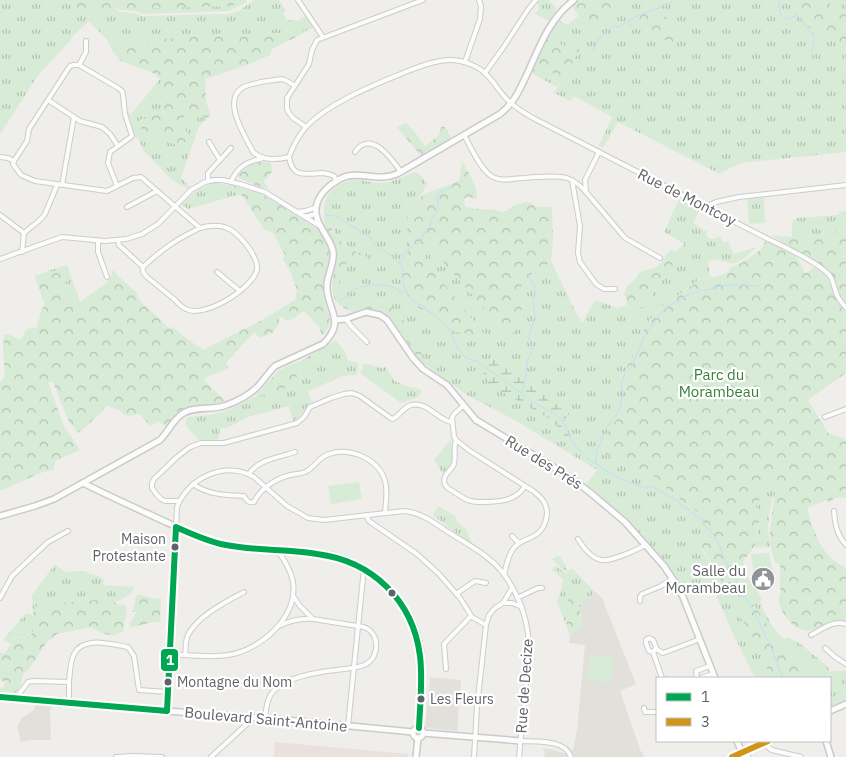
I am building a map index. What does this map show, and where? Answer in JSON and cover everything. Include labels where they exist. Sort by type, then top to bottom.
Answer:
[{"type":"street","points":[[298,0],[323,37]]},
{"type":"street","points":[[306,127],[289,113],[287,98],[309,64],[312,50],[317,40],[423,0]]},
{"type":"street","points":[[465,62],[479,24],[481,12],[479,0]]},
{"type":"street","points":[[485,73],[536,0]]},
{"type":"street","points":[[305,217],[315,211],[321,195],[336,180],[352,175],[389,177],[401,172],[500,114],[511,104],[543,37],[552,23],[562,10],[574,0]]},
{"type":"street","points":[[79,65],[86,52],[86,41]]},
{"type":"street","points":[[336,180],[334,176],[327,173],[300,174],[294,169],[290,164],[289,157],[294,145],[306,127],[339,102],[395,76],[438,61],[453,60],[465,62],[476,66],[485,73],[511,104]]},
{"type":"street","points":[[14,161],[27,140],[29,129],[70,66],[79,65],[122,91],[125,114],[132,136],[110,152],[108,163],[117,186]]},
{"type":"street","points":[[264,159],[253,152],[245,136],[234,110],[234,98],[243,87],[266,81],[281,79],[294,85]]},
{"type":"street","points":[[48,100],[80,121],[102,126],[118,146]]},
{"type":"street","name":"Rue de Montcoy","points":[[511,104],[533,118],[768,238],[823,270],[833,282],[836,295],[846,308]]},
{"type":"street","points":[[22,252],[24,233],[41,220],[60,185],[74,118]]},
{"type":"street","points":[[464,135],[489,174],[496,178],[507,179],[563,177],[572,180],[586,192],[625,238],[660,258]]},
{"type":"street","points":[[209,142],[220,160]]},
{"type":"street","points":[[355,152],[366,145],[376,145],[382,149],[401,172]]},
{"type":"street","points":[[208,181],[208,173],[231,148]]},
{"type":"street","points":[[586,192],[585,180],[599,152]]},
{"type":"street","points":[[0,157],[14,161],[21,175],[35,181],[60,185],[107,191],[133,178],[141,177],[200,228]]},
{"type":"street","points":[[231,182],[235,174],[243,166],[256,160],[289,157]]},
{"type":"street","points":[[0,259],[62,237],[98,241],[118,240],[142,234],[153,228],[191,190],[208,181],[223,180],[265,192],[320,226]]},
{"type":"street","points":[[572,180],[580,226],[578,253],[580,262],[596,284],[604,289],[616,289]]},
{"type":"street","points":[[705,207],[716,202],[739,197],[846,185]]},
{"type":"street","points":[[127,207],[158,191]]},
{"type":"street","points":[[304,211],[305,217]]},
{"type":"street","points":[[296,212],[315,211]]},
{"type":"street","points":[[0,516],[54,499],[160,440],[183,413],[189,410],[227,405],[253,392],[275,366],[323,344],[334,330],[335,320],[327,285],[333,261],[333,249],[320,226],[315,211]]},
{"type":"street","points":[[0,215],[24,233]]},
{"type":"street","points":[[118,240],[119,245],[143,267],[143,272],[148,277],[186,309],[192,311],[199,312],[234,296],[253,278],[257,268],[256,259],[235,232],[219,225],[200,228],[180,238],[162,249],[143,267]]},
{"type":"street","points":[[98,241],[98,252],[107,276]]},
{"type":"street","points":[[217,272],[240,291]]},
{"type":"street","name":"Rue des Prés","points":[[335,320],[366,312],[380,315],[387,320],[413,358],[424,369],[447,385],[476,420],[578,482],[625,522],[664,566],[672,579],[682,597],[714,676]]},
{"type":"street","points":[[346,318],[351,326],[367,342]]},
{"type":"street","points":[[179,501],[165,501],[162,499],[152,488],[152,483],[154,478],[190,447],[201,443],[224,443],[297,423],[304,417],[310,407],[344,394],[352,393],[360,396],[392,419],[396,418],[404,408],[420,405],[452,422]]},
{"type":"street","points":[[463,406],[454,414],[452,422],[456,440],[541,497],[545,503],[547,518],[544,526],[537,534],[519,543],[514,548],[508,559],[504,575]]},
{"type":"street","points":[[826,417],[846,409]]},
{"type":"street","points":[[456,440],[454,445],[454,464],[444,481],[448,488],[472,502],[505,501],[515,496],[525,486]]},
{"type":"street","points":[[167,711],[177,507],[180,498],[200,478],[214,472],[230,470],[249,474],[252,469],[262,463],[295,452]]},
{"type":"street","points":[[193,484],[200,489],[210,492],[244,496],[249,503],[254,502],[266,487],[279,479],[309,470],[321,457],[330,453],[350,452],[361,455],[381,471],[385,481],[385,512]]},
{"type":"street","name":"Rue de Decize","points":[[249,474],[287,506],[308,518],[324,520],[404,510],[416,513],[434,523],[490,560],[504,575],[512,588],[522,607],[527,627],[529,651],[519,757]]},
{"type":"street","points":[[83,483],[197,536],[219,543],[333,556],[364,568],[385,584],[398,599],[416,633],[420,648],[421,664],[419,728],[422,729],[423,733]]},
{"type":"street","points":[[834,511],[836,528],[846,545]]},
{"type":"street","points":[[366,515],[369,521],[417,554],[439,574],[471,616],[486,625]]},
{"type":"street","points":[[0,598],[12,576],[48,542],[68,531]]},
{"type":"street","points":[[512,536],[519,543]]},
{"type":"street","points":[[578,539],[588,552],[602,560],[626,554],[639,549],[645,544]]},
{"type":"street","points":[[278,550],[290,571],[293,582],[293,596],[287,613],[279,626]]},
{"type":"street","points":[[348,726],[364,568]]},
{"type":"street","points":[[640,602],[642,594],[672,579]]},
{"type":"street","points":[[456,594],[476,581],[486,583]]},
{"type":"street","points":[[474,757],[486,625],[489,615],[494,608],[503,603],[512,588]]},
{"type":"street","points":[[517,598],[542,588]]},
{"type":"street","points":[[185,655],[188,635],[196,625],[213,610],[244,592]]},
{"type":"street","points":[[293,596],[313,619]]},
{"type":"street","points":[[503,603],[512,603],[522,607]]},
{"type":"street","points":[[446,669],[444,644],[471,616]]},
{"type":"street","points":[[170,654],[229,655],[245,650],[261,641],[279,626],[302,618],[358,626],[370,630],[374,634],[376,651],[371,661],[354,668],[300,677],[282,684],[269,697],[265,719]]},
{"type":"street","points":[[811,635],[834,623],[846,624]]},
{"type":"street","points":[[662,677],[655,650],[663,653],[700,639]]},
{"type":"street","points":[[69,703],[69,682],[74,654],[80,647],[95,642],[128,647],[134,656],[140,690],[168,692]]},
{"type":"street","points":[[825,648],[846,664]]},
{"type":"street","name":"Rue des Prés","points":[[698,677],[696,672],[710,666]]},
{"type":"street","points":[[16,698],[28,682],[69,682]]},
{"type":"street","name":"Boulevard Saint-Antoine","points":[[0,697],[413,732]]},
{"type":"street","points":[[831,711],[845,704]]},
{"type":"street","points":[[644,708],[645,712],[656,712]]},
{"type":"street","points":[[211,757],[248,723],[250,718]]},
{"type":"street","points":[[418,738],[414,736],[413,732],[415,728],[419,728]]},
{"type":"street","points":[[423,733],[558,745],[570,752],[571,757]]},
{"type":"street","points":[[416,757],[418,738],[423,733]]},
{"type":"street","points":[[738,742],[746,754]]},
{"type":"street","points":[[732,757],[746,754],[764,742]]},
{"type":"street","points":[[766,742],[772,750],[801,757]]},
{"type":"street","points":[[826,742],[831,757]]},
{"type":"street","points":[[116,757],[162,757]]},
{"type":"shaded area","points":[[595,592],[602,598],[636,684],[620,691],[641,752],[643,752],[643,757],[544,757],[545,751],[543,748],[566,754],[573,750],[577,730],[585,645],[569,643],[570,636],[582,625],[579,607]]},
{"type":"shaded area","points":[[428,677],[461,680],[457,731],[425,728],[430,680]]},
{"type":"shaded area","points":[[36,704],[53,706],[50,710],[51,740],[21,742],[17,726],[22,718],[33,711]]},
{"type":"shaded area","points":[[275,742],[409,754],[408,757],[274,757]]},
{"type":"green space","points":[[0,0],[69,0],[79,10],[114,8],[119,12],[134,13],[141,16],[229,14],[239,11],[254,0],[279,0],[286,11],[283,13],[287,20],[298,21],[305,16],[313,28],[303,32],[240,36],[225,34],[140,42],[108,41],[89,21],[39,74],[0,134]]},
{"type":"green space","points":[[69,0],[238,1],[232,6],[79,10]]},
{"type":"green space","points":[[238,0],[246,0],[247,2],[229,11],[142,14],[118,8],[232,6]]},
{"type":"green space","points":[[549,0],[557,9],[549,21],[533,13],[539,9],[538,2]]},
{"type":"green space","points":[[579,0],[632,0],[605,23],[599,22],[588,29],[572,6]]},
{"type":"green space","points":[[632,0],[846,0],[846,152],[741,163],[720,174],[618,122],[603,148],[599,146],[612,117],[574,96],[570,101],[554,93],[580,50],[561,45],[553,28],[558,19],[567,25],[579,16],[588,28],[599,22],[606,23]]},
{"type":"green space","points":[[795,0],[827,0],[846,15],[846,48],[823,36],[816,36],[795,11],[794,8],[800,7]]},
{"type":"green space","points":[[648,11],[657,12],[670,19],[667,22],[677,38],[673,45],[657,35],[643,32],[638,24],[622,26]]},
{"type":"green space","points":[[553,28],[561,45],[575,47],[580,50],[559,88],[554,74],[545,69],[532,69]]},
{"type":"green space","points":[[310,30],[272,49],[270,55],[205,79],[206,102],[211,115],[206,119],[198,115],[179,118],[190,138],[179,146],[153,136],[147,142],[141,128],[136,124],[140,120],[147,118],[150,110],[163,115],[164,109],[160,97],[166,78],[121,61],[113,52],[108,41],[140,42],[225,34],[240,36]]},
{"type":"green space","points":[[532,69],[538,69],[552,73],[558,78],[558,87],[530,72]]},
{"type":"green space","points":[[153,73],[167,78],[160,97],[164,109],[163,116],[140,120],[136,124],[141,128],[148,142],[153,136],[179,118],[198,115],[206,119],[199,126],[181,178],[190,187],[187,189],[170,178],[143,150],[138,137],[136,138],[127,111],[131,114],[160,79]]},
{"type":"green space","points":[[406,123],[425,146],[439,135],[442,125],[451,137],[449,141],[421,156],[397,127]]},
{"type":"green space","points":[[462,161],[472,179],[477,194],[477,199],[467,197],[464,199],[465,207],[492,209],[502,212],[509,210],[514,205],[525,202],[531,203],[536,207],[551,207],[552,210],[552,263],[538,268],[524,281],[521,287],[523,298],[522,311],[517,331],[508,336],[433,250],[429,250],[426,255],[426,261],[487,337],[456,332],[444,327],[428,313],[417,307],[402,283],[399,271],[405,254],[411,248],[407,220],[411,209],[427,193],[460,179]]},
{"type":"green space","points":[[257,162],[271,163],[272,172],[263,182],[268,186],[266,189],[238,177],[249,166]]},
{"type":"green space","points":[[416,172],[427,184],[415,202],[408,231],[411,248],[405,254],[417,307],[428,313],[444,327],[486,337],[426,261],[426,255],[429,250],[433,250],[517,331],[522,311],[523,298],[521,287],[524,281],[538,268],[552,263],[582,323],[595,300],[618,308],[627,305],[633,311],[651,298],[657,281],[670,275],[675,251],[685,244],[664,232],[680,197],[701,207],[693,223],[708,232],[706,235],[709,239],[715,239],[720,236],[723,242],[728,241],[734,254],[757,247],[735,263],[715,259],[708,262],[710,277],[700,279],[659,309],[648,322],[625,386],[630,400],[601,445],[606,455],[632,470],[659,479],[667,489],[700,513],[703,523],[699,545],[717,572],[718,577],[735,575],[738,570],[745,572],[761,597],[762,600],[760,602],[767,617],[781,636],[785,639],[788,637],[802,645],[829,668],[829,672],[846,670],[846,699],[831,706],[831,677],[810,677],[804,665],[792,656],[776,638],[764,620],[748,607],[741,610],[738,614],[757,645],[770,677],[754,677],[711,583],[684,593],[662,560],[636,530],[586,485],[597,470],[518,422],[467,395],[426,365],[401,316],[395,310],[385,304],[360,305],[352,308],[347,306],[339,296],[337,287],[347,262],[353,260],[364,263],[358,252],[339,239],[324,216],[327,197],[334,188],[349,181],[383,183]]},
{"type":"green space","points":[[215,183],[230,185],[237,195],[188,209],[181,204],[201,188]]},
{"type":"green space","points":[[230,185],[262,194],[318,228],[329,249],[329,260],[323,292],[330,319],[323,335],[320,328],[304,311],[287,321],[282,317],[279,318],[279,324],[274,332],[260,338],[254,332],[226,363],[228,368],[203,379],[225,401],[215,405],[186,408],[176,413],[167,427],[158,421],[150,426],[140,414],[126,416],[119,410],[107,406],[78,433],[69,422],[53,382],[48,382],[64,426],[80,450],[55,461],[54,470],[43,472],[0,491],[0,381],[2,381],[5,375],[4,334],[20,340],[27,329],[37,327],[42,308],[45,306],[35,276],[48,271],[59,271],[66,276],[67,281],[62,286],[63,295],[80,312],[84,313],[98,289],[111,277],[113,269],[136,292],[140,301],[169,328],[173,327],[203,350],[260,321],[295,300],[297,290],[283,259],[285,255],[273,233],[264,229],[243,197],[237,195]]},
{"type":"green space","points":[[764,197],[765,223],[749,224],[747,199]]},
{"type":"green space","points":[[846,211],[846,229],[807,237],[792,226],[793,220],[797,218],[839,215],[839,212]]},
{"type":"green space","points":[[324,216],[327,218],[333,232],[343,243],[366,256],[368,260],[364,263],[353,260],[347,262],[337,287],[339,296],[347,306],[352,308],[371,301],[385,304],[395,310],[401,316],[426,365],[420,361],[402,334],[380,311],[363,309],[353,312],[336,301],[332,287],[336,249],[325,227]]},
{"type":"green space","points":[[792,226],[807,237],[846,229],[846,305],[839,294],[831,274],[824,267],[772,235],[792,237]]},
{"type":"green space","name":"Parc du Morambeau","points":[[767,241],[795,256],[805,273],[815,267],[827,277],[837,301],[846,313],[846,373],[808,400],[828,433],[846,439],[846,498],[833,499],[830,503],[826,500],[807,508],[820,543],[830,557],[846,568],[846,621],[833,621],[807,631],[796,627],[787,619],[779,603],[780,564],[775,563],[770,544],[774,497],[778,480],[774,478],[762,493],[756,506],[759,514],[757,539],[743,562],[745,572],[738,570],[726,584],[720,582],[717,572],[701,546],[692,547],[696,538],[702,535],[703,523],[699,513],[667,489],[659,479],[632,470],[606,455],[601,445],[630,400],[625,386],[624,374],[648,322],[659,309],[701,279],[719,276],[728,272],[730,268],[755,254]]},
{"type":"green space","points":[[672,250],[675,253],[670,275],[657,281],[651,298],[645,307],[633,311],[627,305],[627,299],[624,295],[627,286],[634,281],[638,274],[655,268],[661,263],[667,253]]},
{"type":"green space","points":[[67,265],[80,302],[98,289],[84,313],[80,312],[63,295],[59,271],[48,271]]},
{"type":"green space","points":[[336,340],[344,350],[348,360],[359,363],[356,375],[343,376],[308,391],[312,402],[293,421],[289,406],[248,417],[229,427],[220,429],[218,440],[199,440],[185,424],[188,417],[223,412],[256,396],[278,392],[296,378],[301,369],[301,361]]},
{"type":"green space","points":[[496,356],[512,365],[527,384],[547,393],[548,400],[568,409],[569,414],[564,420],[574,443],[571,445],[557,426],[548,418],[492,386],[484,375],[482,368],[486,361]]},
{"type":"green space","points":[[301,361],[301,369],[296,378],[282,390],[256,396],[278,371]]},
{"type":"green space","points":[[362,363],[382,368],[385,366],[395,381],[422,390],[419,397],[401,403],[360,373],[363,368]]},
{"type":"green space","points":[[451,439],[453,461],[452,465],[443,474],[434,460]]},
{"type":"green space","points":[[774,477],[778,480],[778,483],[772,498],[769,522],[768,534],[771,545],[769,547],[752,548],[757,540],[759,523],[756,505]]},
{"type":"green space","points":[[359,482],[362,499],[331,504],[328,486]]},
{"type":"green space","points":[[438,506],[455,516],[457,522],[467,530],[471,543],[433,515]]},
{"type":"green space","points":[[769,553],[773,574],[754,574],[751,554]]},
{"type":"green space","points":[[560,556],[568,570],[573,569],[595,592],[579,607],[576,601],[568,606],[569,616],[566,624],[557,602],[563,579],[551,569],[554,568],[553,566],[568,573],[552,559]]},
{"type":"green space","points":[[55,564],[65,572],[83,571],[103,578],[104,585],[134,587],[126,597],[114,602],[109,599],[37,605],[33,613],[32,595]]},
{"type":"green space","points":[[137,594],[156,599],[161,598],[160,622],[130,628],[129,623],[137,612],[133,612],[133,610]]},
{"type":"green space","points":[[572,596],[581,613],[582,625],[570,636],[566,624],[569,616],[568,600]]},
{"type":"green space","points":[[109,599],[126,606],[124,631],[116,635],[110,635],[92,627],[57,634],[47,642],[29,669],[24,673],[21,685],[15,693],[0,692],[5,682],[0,680],[0,652],[4,654],[15,639],[29,637],[32,634],[34,630],[33,613],[37,605]]},
{"type":"green space","points":[[755,606],[776,638],[792,656],[807,667],[810,677],[770,677],[757,645],[738,614],[748,607]]},
{"type":"green space","points":[[26,613],[32,615],[34,624],[34,629],[29,637],[16,638],[11,644],[3,640]]},
{"type":"green space","points":[[590,655],[613,657],[611,683],[587,680]]},
{"type":"waterway","points":[[592,50],[597,40],[612,27],[619,27],[637,16],[671,3],[674,0]]},
{"type":"waterway","points":[[778,0],[781,15],[785,19],[797,15],[814,37],[812,56]]},
{"type":"waterway","points":[[399,263],[402,261],[404,254],[415,243],[420,243],[425,231],[430,227],[432,218],[437,211],[438,194],[453,186]]},
{"type":"waterway","points":[[326,215],[344,220],[349,225],[358,229],[362,235],[367,234],[378,248],[397,260],[403,268],[402,275],[405,288],[411,299],[425,307],[426,311],[447,326],[456,346],[465,358],[476,361],[533,402],[560,418],[570,438],[588,459],[618,478],[645,488],[653,487],[679,502],[681,506],[689,509],[703,520],[719,544],[729,570],[757,618],[783,677]]},
{"type":"waterway","points":[[522,393],[527,361],[532,350],[529,336],[535,316],[533,302],[535,290],[528,274]]},
{"type":"waterway","points":[[340,300],[358,288],[371,284],[389,286],[401,292],[406,290]]},
{"type":"waterway","points":[[596,464],[596,453],[607,427],[620,407],[623,393],[621,385],[625,373],[631,368],[645,335],[661,313],[690,294],[720,286],[759,286]]},
{"type":"transit line","name":"1","points":[[0,697],[167,711],[176,527],[207,540],[226,545],[306,552],[337,558],[355,565],[372,575],[399,601],[409,617],[416,636],[421,674],[419,728]]},
{"type":"transit line","name":"3","points":[[732,757],[766,742]]},
{"type":"place","name":"Maison Protestante","points":[[175,547]]},
{"type":"place","name":"Salle du Morambeau","points":[[763,579]]},
{"type":"place","name":"Montagne du Nom","points":[[168,682]]},
{"type":"place","name":"Les Fleurs","points":[[421,699]]}]
